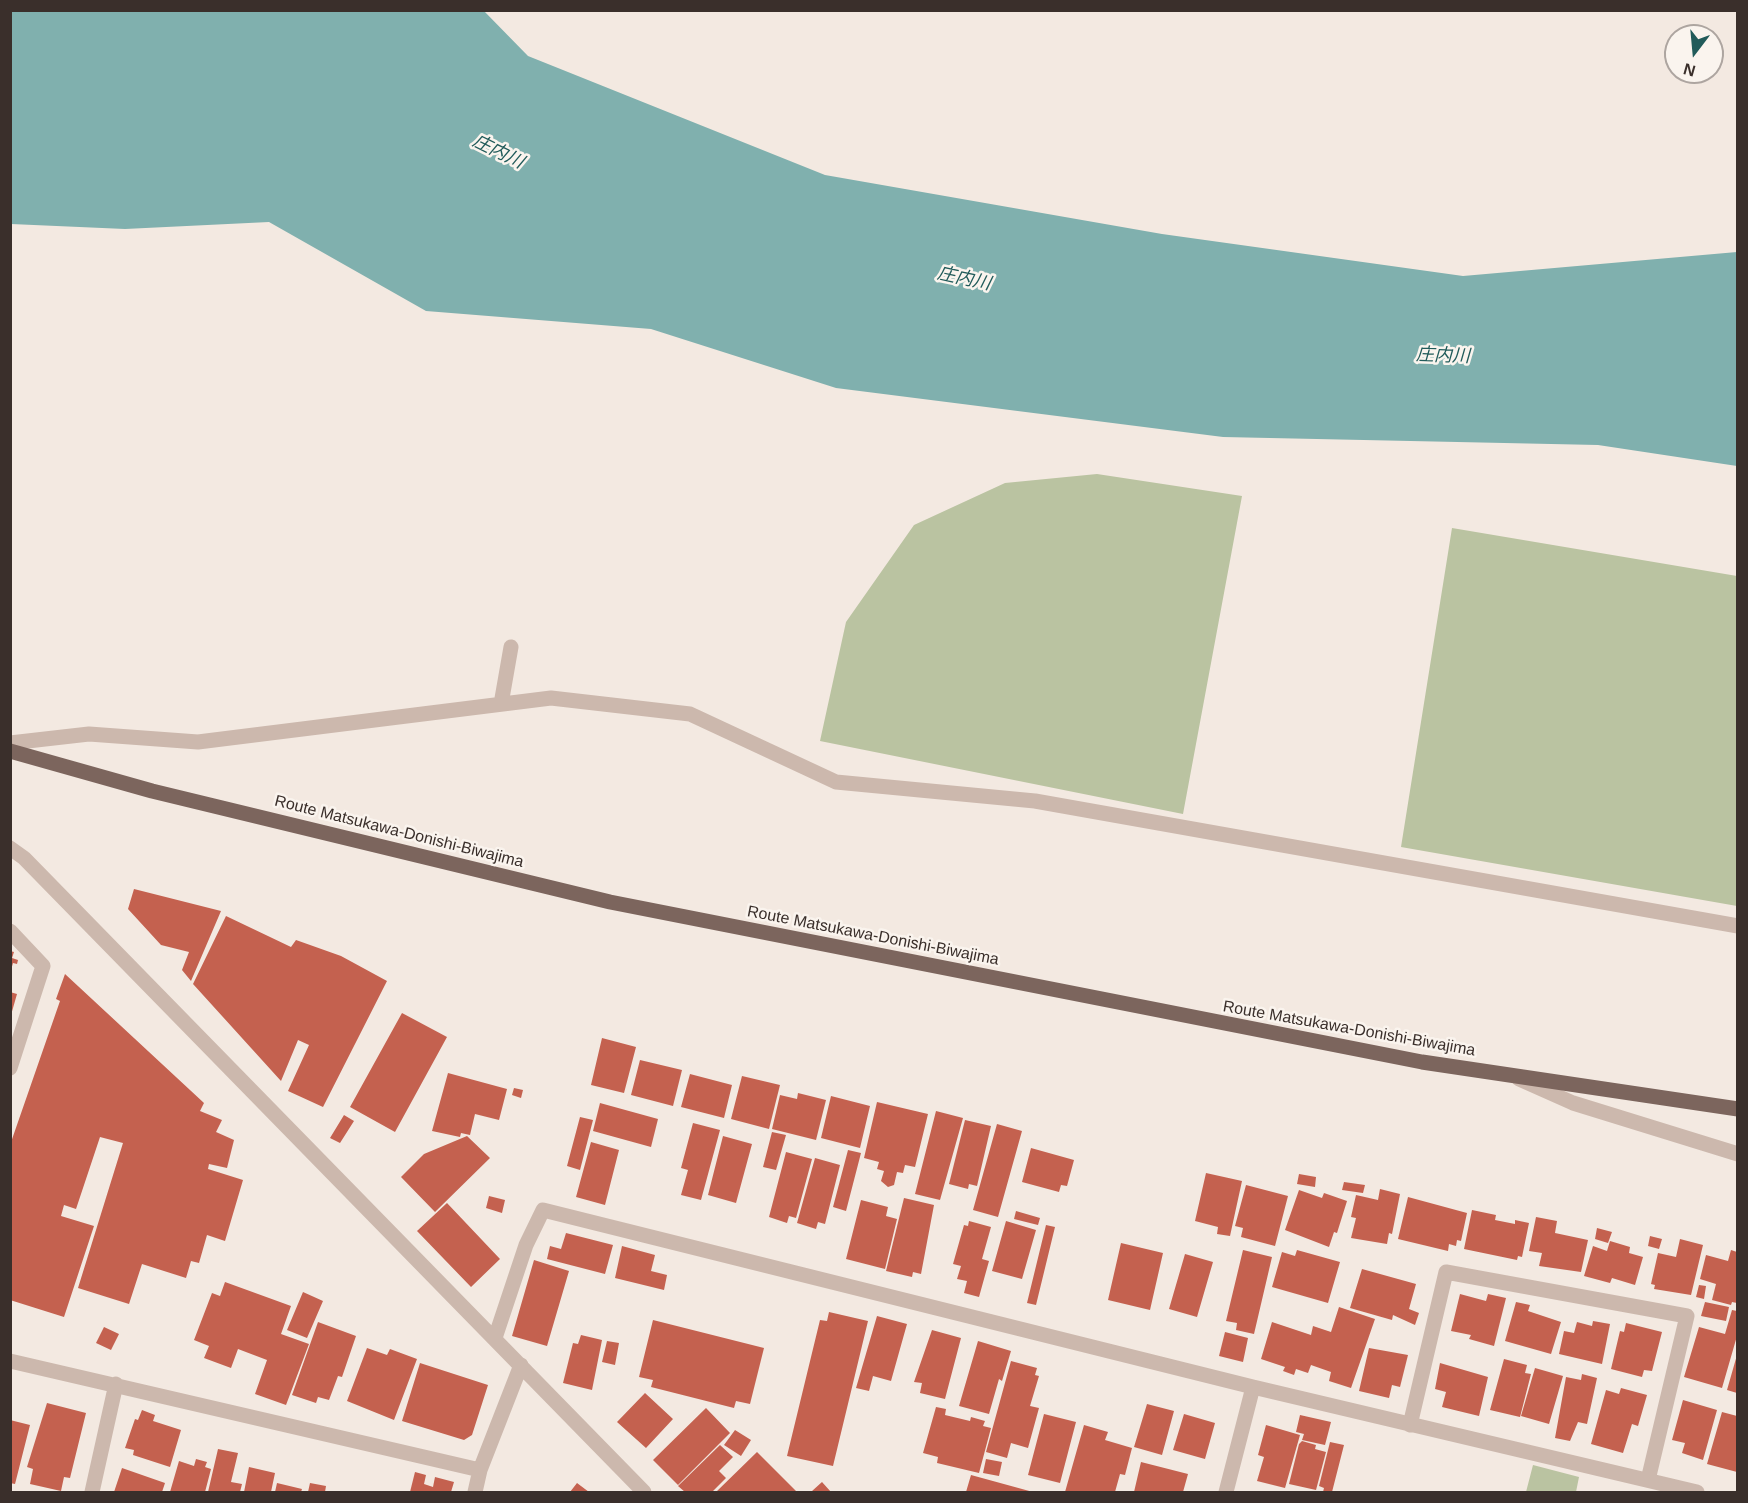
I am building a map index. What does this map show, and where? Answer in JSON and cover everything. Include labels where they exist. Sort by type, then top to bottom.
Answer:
[{"type":"main road","name":"Route Matsukawa-Donishi-Biwajima","points":[[10,752],[152,791],[610,902],[1273,1034],[1512,1076],[1737,1109]]},
{"type":"street","points":[[501,704],[511,647]]},
{"type":"street","points":[[10,743],[89,734],[198,742],[551,698],[690,714],[836,782],[1035,801],[1737,926]]},
{"type":"street","points":[[10,848],[24,858],[644,1492]]},
{"type":"street","points":[[10,931],[43,966],[10,1068]]},
{"type":"street","points":[[1512,1076],[1572,1103],[1737,1154]]},
{"type":"street","points":[[495,1338],[526,1245],[543,1209],[1253,1387],[1697,1492]]},
{"type":"street","points":[[1410,1425],[1446,1272],[1687,1316],[1648,1480]]},
{"type":"street","points":[[10,1361],[480,1470]]},
{"type":"street","points":[[475,1492],[480,1470],[521,1365]]},
{"type":"street","points":[[92,1492],[116,1384]]},
{"type":"street","points":[[1226,1492],[1253,1387]]},
{"type":"green space","points":[[1097,474],[1242,496],[1183,814],[820,741],[846,622],[914,525],[1005,483]]},
{"type":"green space","points":[[1452,528],[1737,576],[1737,906],[1401,847]]},
{"type":"green space","points":[[1533,1465],[1579,1477],[1576,1492],[1526,1492]]},
{"type":"water","name":"庄内川","points":[[11,10],[484,11],[528,56],[825,175],[1162,234],[1463,276],[1737,252],[1737,466],[1598,445],[1223,437],[836,388],[651,329],[426,311],[269,222],[125,229],[11,224]]},
{"type":"building","points":[[134,889],[221,911],[191,981],[182,970],[189,952],[161,945],[128,909]]},
{"type":"building","points":[[226,916],[291,947],[296,940],[341,956],[387,981],[323,1107],[288,1091],[309,1045],[298,1040],[281,1081],[193,984]]},
{"type":"building","points":[[10,951],[14,952],[12,958],[18,960],[17,964],[13,963],[11,970]]},
{"type":"building","points":[[65,974],[204,1103],[200,1111],[222,1120],[216,1132],[234,1140],[227,1168],[209,1164],[208,1169],[243,1180],[225,1241],[207,1235],[199,1263],[191,1261],[186,1278],[142,1264],[129,1304],[78,1288],[123,1143],[100,1137],[76,1209],[64,1205],[61,1216],[94,1226],[64,1317],[10,1300],[10,1145],[60,1001],[56,999]]},
{"type":"building","points":[[10,992],[17,994],[11,1015],[10,1015]]},
{"type":"building","points":[[402,1013],[447,1037],[395,1132],[350,1107]]},
{"type":"building","points":[[602,1038],[636,1047],[624,1093],[591,1085]]},
{"type":"building","points":[[640,1060],[682,1070],[673,1106],[631,1095]]},
{"type":"building","points":[[448,1073],[507,1089],[499,1120],[475,1114],[470,1135],[461,1133],[460,1137],[432,1131]]},
{"type":"building","points":[[690,1074],[732,1085],[724,1118],[681,1107]]},
{"type":"building","points":[[742,1076],[780,1085],[769,1129],[731,1119]]},
{"type":"building","points":[[514,1088],[523,1090],[521,1098],[512,1095]]},
{"type":"building","points":[[798,1093],[826,1100],[816,1140],[772,1129],[780,1095],[797,1099]]},
{"type":"building","points":[[831,1096],[870,1106],[860,1148],[821,1138]]},
{"type":"building","points":[[877,1102],[928,1114],[915,1167],[905,1165],[903,1173],[897,1172],[894,1185],[888,1187],[881,1181],[884,1171],[877,1169],[879,1162],[864,1158]]},
{"type":"building","points":[[600,1103],[658,1119],[651,1147],[593,1131]]},
{"type":"building","points":[[936,1111],[963,1118],[940,1200],[915,1194]]},
{"type":"building","points":[[344,1115],[354,1121],[340,1143],[330,1138]]},
{"type":"building","points":[[580,1117],[593,1120],[580,1170],[567,1166]]},
{"type":"building","points":[[965,1120],[991,1126],[977,1186],[969,1184],[968,1189],[949,1184]]},
{"type":"building","points":[[693,1123],[720,1130],[701,1200],[681,1195],[688,1170],[681,1168]]},
{"type":"building","points":[[997,1124],[1022,1131],[998,1217],[973,1210]]},
{"type":"building","points":[[772,1132],[786,1135],[776,1170],[763,1167]]},
{"type":"building","points":[[467,1136],[490,1158],[435,1212],[401,1177],[424,1154]]},
{"type":"building","points":[[723,1136],[752,1144],[736,1203],[708,1195]]},
{"type":"building","points":[[591,1142],[619,1150],[605,1205],[576,1197]]},
{"type":"building","points":[[1031,1148],[1074,1160],[1067,1186],[1061,1185],[1059,1192],[1022,1182]]},
{"type":"building","points":[[848,1150],[861,1153],[846,1211],[833,1207]]},
{"type":"building","points":[[786,1152],[812,1159],[796,1218],[789,1216],[787,1223],[769,1217]]},
{"type":"building","points":[[815,1158],[840,1165],[825,1224],[818,1222],[816,1229],[797,1223]]},
{"type":"building","points":[[1206,1173],[1242,1181],[1230,1236],[1217,1234],[1218,1227],[1195,1221]]},
{"type":"building","points":[[1299,1174],[1316,1177],[1315,1187],[1297,1184]]},
{"type":"building","points":[[1344,1182],[1365,1185],[1363,1193],[1342,1190]]},
{"type":"building","points":[[1246,1185],[1288,1196],[1275,1246],[1241,1237],[1243,1228],[1235,1226]]},
{"type":"building","points":[[1380,1189],[1400,1194],[1392,1234],[1389,1233],[1387,1244],[1351,1238],[1356,1218],[1351,1217],[1356,1195],[1378,1200]]},
{"type":"building","points":[[1299,1190],[1322,1198],[1324,1193],[1347,1201],[1337,1233],[1334,1232],[1329,1247],[1285,1230]]},
{"type":"building","points":[[489,1196],[505,1200],[502,1213],[486,1208]]},
{"type":"building","points":[[1408,1197],[1467,1213],[1461,1241],[1457,1240],[1456,1246],[1449,1244],[1448,1251],[1398,1239]]},
{"type":"building","points":[[904,1198],[934,1205],[921,1274],[913,1272],[912,1277],[886,1271]]},
{"type":"building","points":[[861,1200],[888,1207],[886,1216],[897,1219],[885,1269],[846,1259]]},
{"type":"building","points":[[447,1203],[500,1259],[471,1287],[417,1231]]},
{"type":"building","points":[[1472,1210],[1496,1215],[1495,1220],[1515,1224],[1515,1220],[1529,1223],[1522,1257],[1518,1256],[1517,1260],[1464,1249]]},
{"type":"building","points":[[1016,1211],[1040,1218],[1038,1225],[1014,1219]]},
{"type":"building","points":[[1536,1217],[1557,1221],[1555,1233],[1588,1240],[1581,1272],[1539,1266],[1542,1253],[1529,1251]]},
{"type":"building","points":[[969,1221],[991,1227],[982,1259],[989,1261],[979,1297],[964,1293],[967,1281],[957,1279],[961,1266],[953,1264],[964,1225],[968,1226]]},
{"type":"building","points":[[1006,1221],[1036,1230],[1022,1279],[992,1271]]},
{"type":"building","points":[[1046,1225],[1055,1227],[1036,1305],[1027,1303]]},
{"type":"building","points":[[1597,1228],[1612,1232],[1608,1243],[1595,1239]]},
{"type":"building","points":[[566,1233],[613,1245],[605,1274],[547,1259],[550,1246],[561,1249]]},
{"type":"building","points":[[1650,1236],[1662,1239],[1659,1249],[1648,1246]]},
{"type":"building","points":[[1680,1239],[1703,1245],[1691,1295],[1654,1289],[1655,1285],[1651,1284],[1658,1253],[1676,1257]]},
{"type":"building","points":[[1610,1241],[1630,1247],[1629,1253],[1643,1257],[1635,1285],[1612,1278],[1610,1283],[1584,1276],[1593,1246],[1607,1251]]},
{"type":"building","points":[[1121,1243],[1163,1253],[1150,1310],[1108,1300]]},
{"type":"building","points":[[622,1246],[655,1255],[651,1271],[667,1275],[664,1290],[615,1278]]},
{"type":"building","points":[[1243,1250],[1272,1257],[1254,1334],[1236,1330],[1237,1323],[1226,1321]]},
{"type":"building","points":[[1297,1250],[1340,1262],[1328,1303],[1272,1287],[1282,1252],[1295,1256]]},
{"type":"building","points":[[1731,1250],[1737,1252],[1737,1303],[1732,1302],[1731,1305],[1712,1300],[1716,1284],[1700,1279],[1706,1255],[1728,1261]]},
{"type":"building","points":[[1185,1254],[1213,1262],[1197,1317],[1169,1309]]},
{"type":"building","points":[[534,1260],[569,1271],[547,1346],[512,1336]]},
{"type":"building","points":[[1362,1269],[1416,1284],[1409,1309],[1419,1313],[1415,1325],[1393,1315],[1392,1320],[1350,1308]]},
{"type":"building","points":[[225,1282],[291,1306],[281,1334],[309,1344],[286,1405],[255,1394],[267,1360],[238,1349],[231,1368],[204,1358],[209,1346],[194,1340],[212,1293],[220,1296]]},
{"type":"building","points":[[1699,1285],[1706,1286],[1704,1299],[1696,1297]]},
{"type":"building","points":[[303,1292],[323,1301],[307,1338],[287,1330]]},
{"type":"building","points":[[1460,1294],[1486,1301],[1488,1294],[1506,1298],[1494,1346],[1469,1339],[1471,1335],[1451,1331]]},
{"type":"building","points":[[1516,1302],[1530,1305],[1528,1311],[1561,1322],[1551,1354],[1505,1341]]},
{"type":"building","points":[[1705,1302],[1729,1307],[1726,1321],[1701,1316]]},
{"type":"building","points":[[1339,1307],[1375,1319],[1351,1388],[1329,1381],[1331,1372],[1311,1365],[1308,1373],[1296,1369],[1294,1375],[1283,1371],[1285,1367],[1261,1359],[1272,1322],[1311,1335],[1313,1326],[1331,1332]]},
{"type":"building","points":[[1732,1310],[1737,1311],[1737,1336],[1722,1388],[1684,1377],[1699,1327],[1725,1334]]},
{"type":"building","points":[[829,1312],[868,1321],[833,1466],[787,1456],[820,1320],[827,1321]]},
{"type":"building","points":[[877,1316],[907,1324],[891,1381],[873,1376],[869,1391],[856,1388]]},
{"type":"building","points":[[653,1320],[764,1348],[750,1404],[736,1401],[734,1408],[651,1387],[653,1380],[639,1377]]},
{"type":"building","points":[[1593,1321],[1610,1324],[1602,1364],[1559,1354],[1564,1331],[1574,1333],[1577,1322],[1592,1326]]},
{"type":"building","points":[[318,1322],[356,1336],[342,1377],[338,1376],[329,1400],[318,1397],[316,1403],[292,1395]]},
{"type":"building","points":[[1626,1323],[1662,1332],[1652,1371],[1644,1370],[1642,1377],[1611,1369],[1620,1331],[1624,1332]]},
{"type":"building","points":[[104,1327],[119,1334],[111,1350],[96,1343]]},
{"type":"building","points":[[932,1330],[961,1338],[945,1399],[920,1393],[922,1383],[914,1382]]},
{"type":"building","points":[[1225,1332],[1248,1338],[1243,1362],[1219,1356]]},
{"type":"building","points":[[581,1335],[602,1340],[592,1390],[563,1383],[573,1343],[578,1344]]},
{"type":"building","points":[[607,1341],[619,1343],[615,1365],[602,1362]]},
{"type":"building","points":[[978,1341],[1011,1351],[1002,1381],[999,1379],[989,1414],[959,1406]]},
{"type":"building","points":[[367,1348],[387,1355],[390,1349],[417,1359],[394,1420],[347,1401]]},
{"type":"building","points":[[1369,1348],[1408,1355],[1400,1387],[1392,1385],[1389,1398],[1359,1391]]},
{"type":"building","points":[[1737,1355],[1737,1393],[1727,1390]]},
{"type":"building","points":[[1504,1359],[1527,1365],[1525,1373],[1531,1374],[1520,1417],[1490,1410]]},
{"type":"building","points":[[1011,1361],[1037,1368],[1035,1375],[1039,1376],[1030,1406],[1039,1408],[1028,1448],[1011,1443],[1007,1458],[986,1452]]},
{"type":"building","points":[[420,1363],[488,1385],[472,1435],[464,1440],[402,1421]]},
{"type":"building","points":[[1440,1363],[1488,1377],[1479,1416],[1442,1407],[1446,1392],[1435,1389]]},
{"type":"building","points":[[1535,1368],[1563,1376],[1549,1424],[1521,1416]]},
{"type":"building","points":[[1582,1374],[1597,1378],[1587,1424],[1578,1422],[1570,1441],[1555,1438],[1566,1377],[1581,1380]]},
{"type":"building","points":[[1621,1388],[1647,1395],[1638,1426],[1632,1424],[1623,1453],[1591,1444],[1606,1390],[1619,1394]]},
{"type":"building","points":[[645,1393],[673,1419],[646,1448],[617,1422]]},
{"type":"building","points":[[1683,1400],[1717,1410],[1703,1460],[1682,1453],[1685,1443],[1672,1440]]},
{"type":"building","points":[[47,1403],[86,1413],[70,1478],[64,1477],[61,1491],[30,1484],[33,1469],[27,1467]]},
{"type":"building","points":[[1147,1404],[1174,1411],[1162,1455],[1134,1447]]},
{"type":"building","points":[[936,1407],[946,1409],[945,1415],[970,1421],[971,1417],[985,1421],[983,1426],[991,1428],[979,1473],[937,1463],[938,1457],[923,1453]]},
{"type":"building","points":[[706,1408],[730,1433],[678,1485],[653,1460]]},
{"type":"building","points":[[142,1410],[155,1415],[153,1421],[181,1430],[170,1467],[133,1455],[134,1450],[125,1448],[135,1419],[138,1420]]},
{"type":"building","points":[[1722,1412],[1737,1416],[1737,1472],[1707,1464]]},
{"type":"building","points":[[1044,1414],[1076,1422],[1060,1483],[1028,1475]]},
{"type":"building","points":[[1184,1414],[1215,1423],[1205,1459],[1173,1450]]},
{"type":"building","points":[[1300,1415],[1331,1422],[1325,1445],[1302,1440],[1304,1434],[1296,1432]]},
{"type":"building","points":[[10,1420],[30,1425],[15,1484],[10,1483]]},
{"type":"building","points":[[1084,1425],[1108,1432],[1105,1440],[1132,1448],[1125,1475],[1120,1474],[1115,1492],[1065,1492]]},
{"type":"building","points":[[1266,1425],[1300,1435],[1285,1488],[1257,1481],[1264,1457],[1258,1455]]},
{"type":"building","points":[[735,1430],[751,1440],[741,1456],[724,1445]]},
{"type":"building","points":[[1302,1441],[1316,1445],[1315,1449],[1326,1452],[1316,1490],[1289,1484],[1299,1444]]},
{"type":"building","points":[[1330,1442],[1344,1445],[1332,1492],[1323,1492],[1324,1488],[1319,1486]]},
{"type":"building","points":[[720,1445],[733,1457],[719,1471],[726,1478],[712,1492],[685,1492],[678,1486]]},
{"type":"building","points":[[218,1449],[238,1453],[231,1482],[242,1484],[240,1492],[208,1492]]},
{"type":"building","points":[[757,1452],[797,1492],[716,1492]]},
{"type":"building","points":[[196,1459],[207,1462],[205,1467],[211,1469],[205,1492],[170,1492],[179,1461],[194,1466]]},
{"type":"building","points":[[986,1459],[1002,1462],[999,1476],[983,1473]]},
{"type":"building","points":[[1141,1462],[1188,1474],[1183,1492],[1134,1492]]},
{"type":"building","points":[[249,1467],[275,1473],[271,1492],[244,1492]]},
{"type":"building","points":[[122,1468],[165,1483],[162,1492],[114,1492]]},
{"type":"building","points":[[415,1472],[426,1475],[424,1484],[433,1487],[435,1477],[454,1482],[451,1492],[410,1492]]},
{"type":"building","points":[[971,1475],[1033,1492],[966,1492]]},
{"type":"building","points":[[822,1482],[831,1492],[812,1491]]},
{"type":"building","points":[[277,1483],[302,1489],[301,1492],[275,1492]]},
{"type":"building","points":[[310,1483],[326,1486],[325,1492],[308,1492]]},
{"type":"building","points":[[577,1483],[589,1492],[570,1492]]}]
